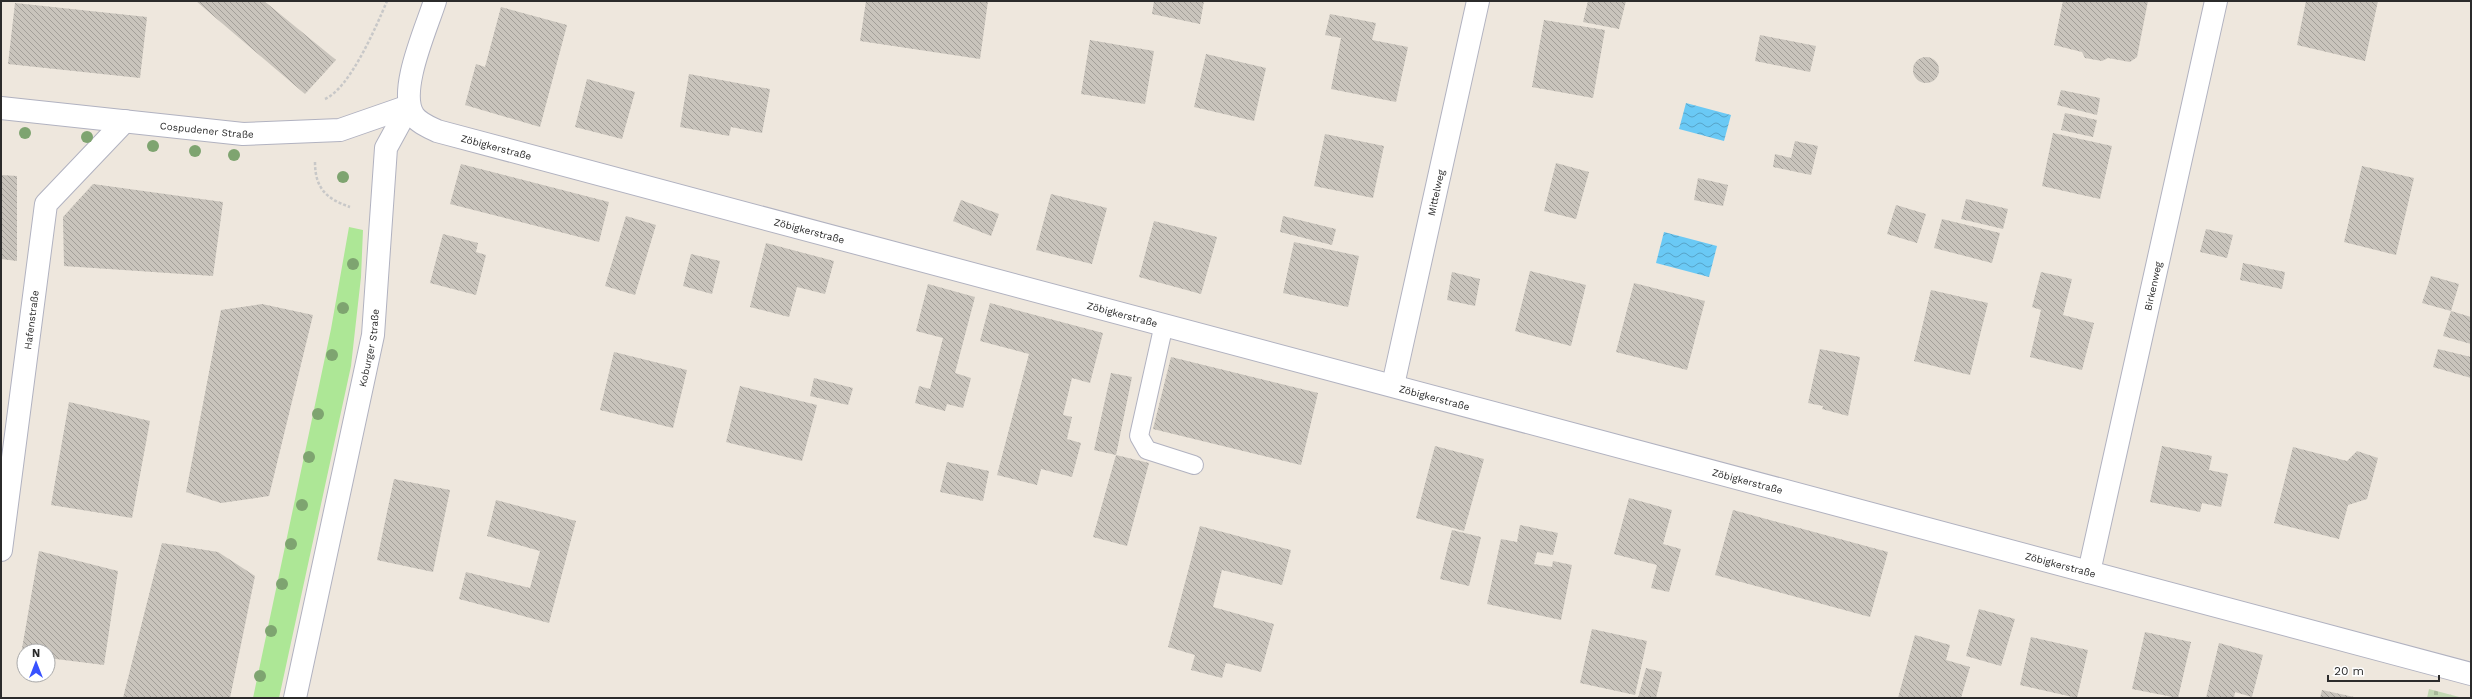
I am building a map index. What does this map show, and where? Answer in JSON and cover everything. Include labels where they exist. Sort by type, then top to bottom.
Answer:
[{"type":"street","name":"Koburger Straße","points":[[295,698],[373,335],[380,208],[386,148],[408,106],[410,81],[435,1]]},
{"type":"street","name":"Mittelweg","points":[[1393,385],[1478,1]]},
{"type":"street","name":"Birkenweg","points":[[2089,572],[2216,1]]},
{"type":"street","name":"Cospudener Straße","points":[[1,108],[243,134],[340,130],[408,106]]},
{"type":"street","name":"Zöbigkerstraße","points":[[408,106],[414,116],[422,124],[456,137],[688,196],[2471,674]]},
{"type":"street","name":"Hafenstraße","points":[[1,550],[46,204],[125,121]]},
{"type":"lane","points":[[1164,324],[1139,436],[1147,450],[1194,465]]},
{"type":"path","points":[[320,100],[327,98],[342,86],[373,33],[387,1]]},
{"type":"path","points":[[314,158],[315,174],[324,194],[334,201],[352,207],[380,208]]},
{"type":"green space","points":[[349,227],[363,230],[361,277],[351,366],[279,698],[253,698],[331,329]]},
{"type":"green space","points":[[2429,689],[2463,698],[2427,698]]},
{"type":"water","points":[[1686,103],[1731,115],[1724,141],[1679,129]]},
{"type":"water","points":[[1664,232],[1717,246],[1709,277],[1656,263]]},
{"type":"building","points":[[196,1],[264,1],[336,60],[305,94]]},
{"type":"building","points":[[866,1],[988,1],[980,59],[860,41]]},
{"type":"building","points":[[1154,1],[1204,1],[1200,24],[1152,14]]},
{"type":"building","points":[[1588,1],[1626,1],[1619,29],[1583,22]]},
{"type":"building","points":[[2063,1],[2148,1],[2137,57],[2130,62],[2108,58],[2102,61],[2085,58],[2082,52],[2054,45]]},
{"type":"building","points":[[2306,1],[2378,1],[2365,61],[2297,45]]},
{"type":"building","points":[[15,3],[147,17],[140,78],[8,64]]},
{"type":"building","points":[[501,7],[567,25],[540,127],[465,105],[476,64],[485,67]]},
{"type":"building","points":[[1330,14],[1376,23],[1372,40],[1408,47],[1396,102],[1331,89],[1341,38],[1325,35]]},
{"type":"building","points":[[1544,20],[1605,30],[1593,98],[1532,87]]},
{"type":"building","points":[[1760,35],[1816,46],[1810,72],[1755,61]]},
{"type":"building","points":[[1090,40],[1154,51],[1145,104],[1081,94]]},
{"type":"building","points":[[1206,54],[1266,68],[1254,121],[1194,107]]},
{"type":"building","points":[[1926,57],[1935,61],[1939,70],[1935,79],[1926,83],[1917,79],[1913,70],[1917,61]]},
{"type":"building","points":[[689,74],[770,89],[762,133],[731,127],[729,136],[680,127]]},
{"type":"building","points":[[587,79],[635,92],[622,139],[575,127]]},
{"type":"building","points":[[2061,90],[2100,98],[2097,115],[2057,105]]},
{"type":"building","points":[[2065,113],[2097,120],[2093,137],[2061,130]]},
{"type":"building","points":[[2053,133],[2112,146],[2100,199],[2042,186]]},
{"type":"building","points":[[1325,134],[1384,146],[1373,198],[1314,186]]},
{"type":"building","points":[[1795,141],[1818,146],[1811,175],[1773,167],[1775,154],[1791,158]]},
{"type":"building","points":[[1556,163],[1589,172],[1576,219],[1544,211]]},
{"type":"building","points":[[461,164],[609,202],[599,242],[450,204]]},
{"type":"building","points":[[2362,166],[2414,178],[2396,255],[2344,242]]},
{"type":"building","points":[[1,175],[17,176],[17,261],[1,259]]},
{"type":"building","points":[[1698,178],[1728,185],[1723,206],[1694,200]]},
{"type":"building","points":[[93,184],[223,202],[213,276],[64,266],[63,217]]},
{"type":"building","points":[[1051,194],[1107,208],[1092,264],[1036,250]]},
{"type":"building","points":[[1966,199],[2008,209],[2003,229],[1961,219]]},
{"type":"building","points":[[961,200],[999,214],[991,236],[953,221]]},
{"type":"building","points":[[1896,205],[1926,214],[1917,243],[1887,234]]},
{"type":"building","points":[[626,216],[656,225],[635,295],[605,286]]},
{"type":"building","points":[[1283,216],[1336,229],[1332,245],[1280,232]]},
{"type":"building","points":[[1942,219],[2000,233],[1992,263],[1934,248]]},
{"type":"building","points":[[1154,221],[1217,237],[1201,294],[1139,277]]},
{"type":"building","points":[[2206,229],[2233,235],[2227,258],[2200,252]]},
{"type":"building","points":[[443,234],[478,243],[476,252],[486,255],[476,295],[430,283]]},
{"type":"building","points":[[1294,242],[1359,256],[1348,307],[1283,293]]},
{"type":"building","points":[[766,243],[834,261],[825,294],[797,287],[789,317],[750,307]]},
{"type":"building","points":[[691,254],[720,261],[712,294],[683,286]]},
{"type":"building","points":[[2243,263],[2285,272],[2282,289],[2240,280]]},
{"type":"building","points":[[1530,271],[1586,285],[1571,346],[1515,331]]},
{"type":"building","points":[[1452,272],[1480,279],[1475,306],[1447,300]]},
{"type":"building","points":[[2041,272],[2072,279],[2063,315],[2094,323],[2082,370],[2030,357],[2041,310],[2032,307]]},
{"type":"building","points":[[2431,276],[2459,284],[2451,311],[2422,303]]},
{"type":"building","points":[[1634,283],[1705,301],[1687,370],[1616,352]]},
{"type":"building","points":[[928,284],[975,297],[955,373],[971,378],[963,408],[947,404],[945,411],[915,403],[919,386],[930,389],[943,338],[916,331]]},
{"type":"building","points":[[1931,290],[1988,303],[1970,375],[1914,361]]},
{"type":"building","points":[[990,303],[1103,333],[1090,383],[1072,378],[1063,415],[1072,417],[1067,439],[1081,443],[1072,477],[1041,469],[1037,485],[997,475],[1029,354],[980,341]]},
{"type":"building","points":[[262,304],[313,315],[269,496],[221,503],[186,492],[221,310]]},
{"type":"building","points":[[2451,311],[2471,317],[2471,344],[2443,336]]},
{"type":"building","points":[[1820,349],[1860,357],[1848,416],[1822,409],[1823,406],[1808,403]]},
{"type":"building","points":[[2438,349],[2471,357],[2471,378],[2433,367]]},
{"type":"building","points":[[614,352],[687,370],[673,428],[600,410]]},
{"type":"building","points":[[1171,357],[1318,393],[1301,465],[1153,429]]},
{"type":"building","points":[[1111,373],[1132,377],[1116,455],[1094,450]]},
{"type":"building","points":[[814,378],[853,388],[848,405],[810,396]]},
{"type":"building","points":[[740,386],[817,405],[802,461],[726,442]]},
{"type":"building","points":[[69,402],[150,421],[132,518],[51,505]]},
{"type":"building","points":[[1435,446],[1484,459],[1464,531],[1416,518]]},
{"type":"building","points":[[2162,446],[2212,456],[2209,470],[2228,474],[2221,507],[2202,503],[2200,512],[2150,502]]},
{"type":"building","points":[[2293,447],[2347,461],[2357,451],[2378,458],[2367,499],[2348,505],[2339,539],[2274,523]]},
{"type":"building","points":[[1116,455],[1149,463],[1127,546],[1093,537]]},
{"type":"building","points":[[947,462],[989,471],[983,501],[940,492]]},
{"type":"building","points":[[394,479],[450,490],[433,572],[377,560]]},
{"type":"building","points":[[1629,498],[1672,510],[1663,544],[1681,549],[1669,592],[1651,588],[1657,565],[1614,554]]},
{"type":"building","points":[[496,500],[576,521],[549,623],[459,599],[466,572],[530,588],[540,551],[487,536]]},
{"type":"building","points":[[1733,510],[1888,552],[1870,617],[1715,575]]},
{"type":"building","points":[[1520,525],[1558,533],[1553,555],[1537,552],[1534,564],[1552,567],[1553,561],[1572,565],[1561,620],[1487,604],[1501,539],[1517,542]]},
{"type":"building","points":[[1200,526],[1291,550],[1282,585],[1222,570],[1213,607],[1274,624],[1261,672],[1226,663],[1222,678],[1191,670],[1195,655],[1168,647]]},
{"type":"building","points":[[1452,530],[1481,537],[1469,586],[1440,579]]},
{"type":"building","points":[[162,543],[218,552],[255,576],[230,698],[123,698]]},
{"type":"building","points":[[39,551],[118,571],[104,665],[56,659],[56,643],[23,643]]},
{"type":"building","points":[[1979,609],[2015,619],[2001,666],[1966,656]]},
{"type":"building","points":[[1592,629],[1647,641],[1635,695],[1580,683]]},
{"type":"building","points":[[2145,632],[2191,642],[2178,698],[2132,689]]},
{"type":"building","points":[[1915,635],[1950,645],[1946,660],[1970,667],[1961,698],[1898,698]]},
{"type":"building","points":[[2031,637],[2088,650],[2077,698],[2020,685]]},
{"type":"building","points":[[2219,643],[2263,655],[2252,697],[2235,692],[2234,698],[2206,698]]},
{"type":"building","points":[[1646,668],[1662,672],[1656,698],[1638,698]]},
{"type":"building","points":[[2322,690],[2354,697],[2354,698],[2320,698]]}]
